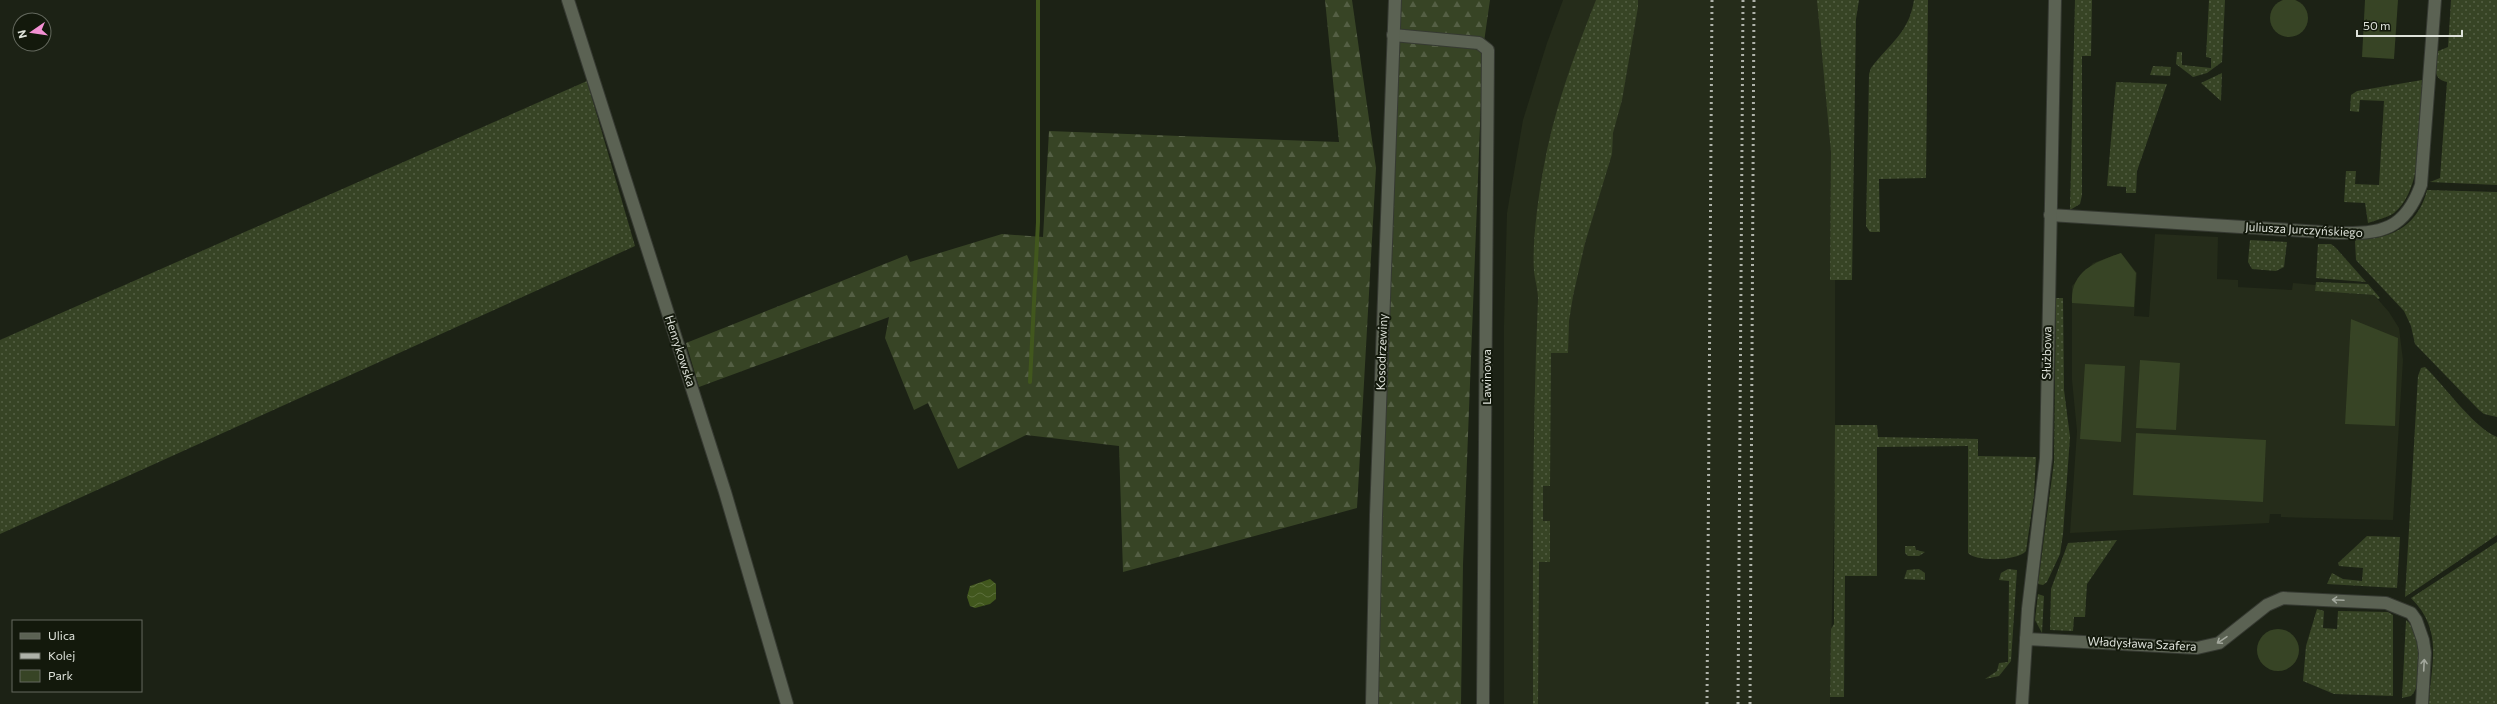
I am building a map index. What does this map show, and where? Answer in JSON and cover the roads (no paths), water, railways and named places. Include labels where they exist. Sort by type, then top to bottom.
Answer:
[{"type":"street","name":"Henrykowska","points":[[568,0],[725,492],[787,704]]},
{"type":"street","name":"Kosodrzewiny","points":[[1372,704],[1376,515],[1395,0]]},
{"type":"street","name":"Służbowa","points":[[2022,704],[2030,588],[2045,472],[2055,0]]},
{"type":"street","name":"Juliusza Jurczyńskiego","points":[[2050,215],[2338,233],[2373,233],[2386,229],[2396,223],[2411,208],[2421,185],[2435,0]]},
{"type":"street","name":"Lawinowa","points":[[1393,35],[1479,43],[1488,50],[1482,704]]},
{"type":"street","name":"Władysława Szafera","points":[[2026,640],[2197,648],[2219,643],[2267,605],[2282,598],[2386,603],[2411,613],[2421,630],[2425,653],[2422,704]]},
{"type":"water","points":[[990,579],[996,584],[996,599],[990,604],[975,608],[970,606],[967,597],[970,586]]},
{"type":"waterway","points":[[1030,382],[1038,222],[1038,0]]},
{"type":"railway","points":[[1707,704],[1712,0]]},
{"type":"railway","points":[[1738,704],[1743,0]]},
{"type":"railway","points":[[1750,704],[1754,0]]}]
